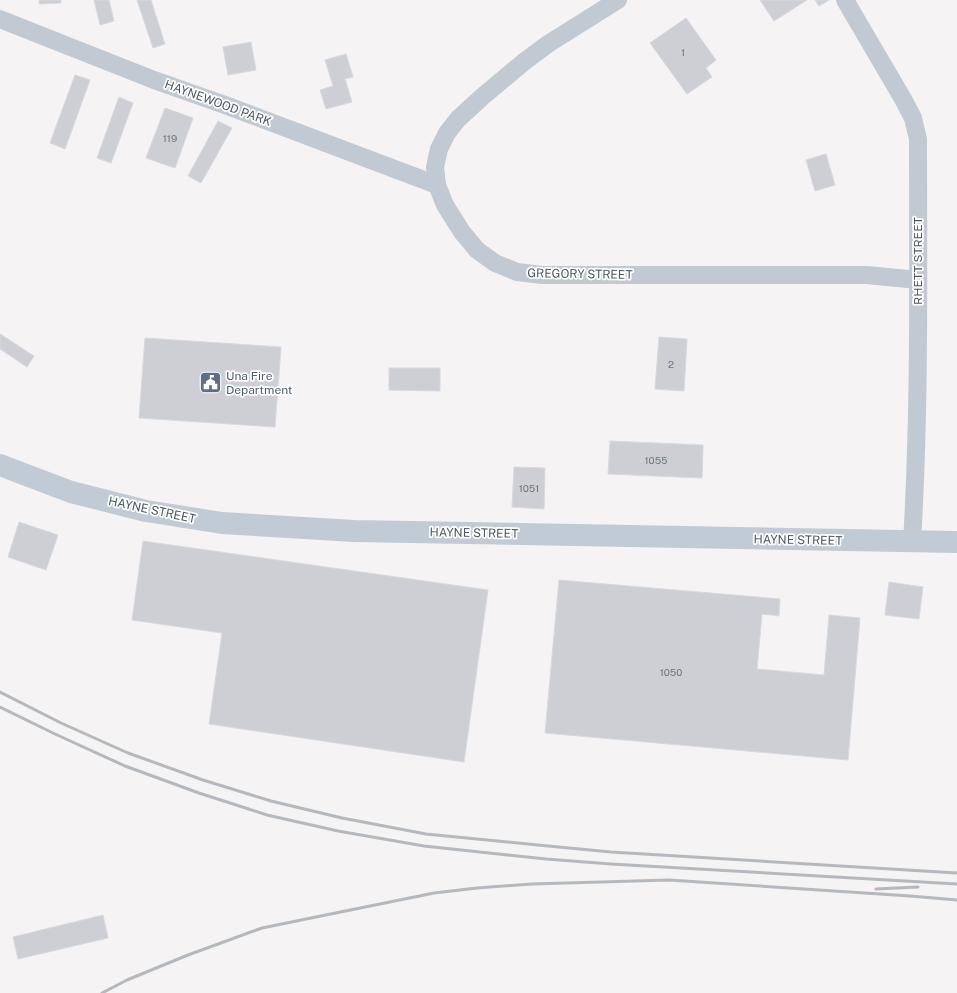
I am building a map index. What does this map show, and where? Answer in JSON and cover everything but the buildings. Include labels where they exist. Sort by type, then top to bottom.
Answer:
[{"type":"street","name":"GREGORY STREET","points":[[618,0],[548,44],[525,61],[482,97],[458,119],[446,133],[439,149],[435,167],[437,185],[444,205],[462,232],[477,250],[495,263],[517,272],[542,275],[867,276],[918,280]]},
{"type":"street","name":"RHETT STREET","points":[[844,0],[903,99],[913,118],[918,139],[918,371],[912,542]]},
{"type":"street","name":"HAYNEWOOD PARK","points":[[0,19],[154,80],[437,185]]},
{"type":"street","name":"HAYNE STREET","points":[[0,465],[79,494],[146,511],[222,523],[361,531],[957,542]]},
{"type":"railway","points":[[0,692],[61,723],[128,753],[203,780],[271,801],[342,818],[426,834],[611,852],[957,873]]},
{"type":"railway","points":[[0,707],[125,766],[199,793],[267,815],[338,831],[424,846],[546,859],[957,884]]},
{"type":"railway","points":[[102,993],[127,980],[188,955],[262,928],[434,893],[477,888],[532,884],[669,880],[957,900]]},
{"type":"railway","points":[[876,889],[918,887]]},
{"type":"place","name":"Una Fire Department","points":[[210,383]]}]
